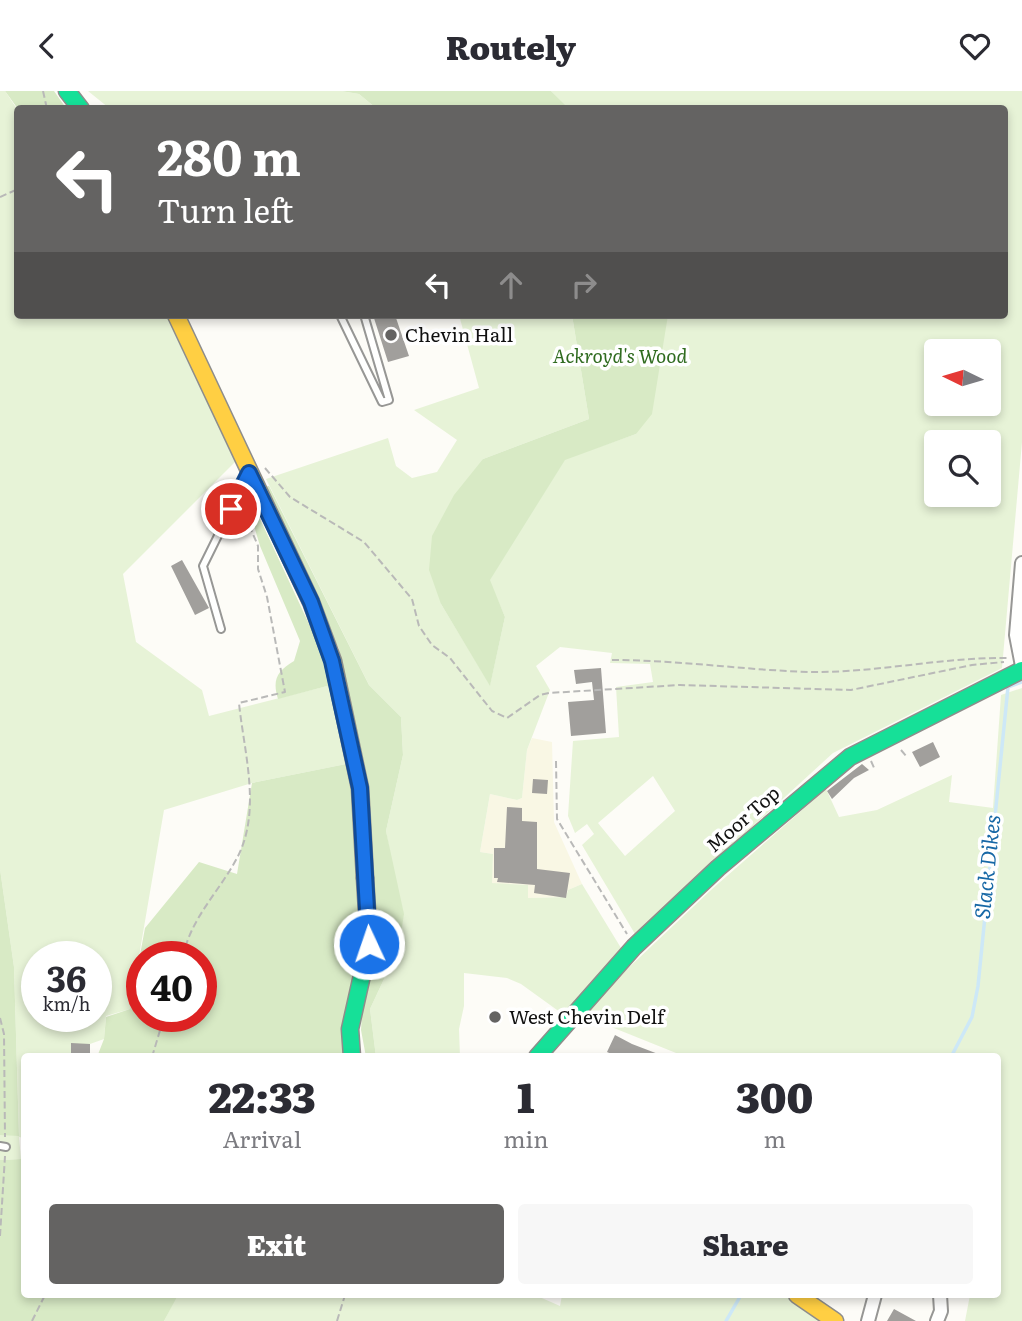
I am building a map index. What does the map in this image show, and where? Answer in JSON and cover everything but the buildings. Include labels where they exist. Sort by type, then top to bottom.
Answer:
[{"type":"street","points":[[67,91],[78,105]]},
{"type":"street","points":[[180,319],[249,473],[311,602],[332,661],[360,788],[369,944],[350,1029],[352,1053]]},
{"type":"street","points":[[1020,664],[1016,635],[1022,563]]},
{"type":"street","name":"Moor Top","points":[[541,1053],[634,947],[718,868],[850,757],[1020,664]]},
{"type":"street","points":[[801,1298],[835,1321]]},
{"type":"street","points":[[868,1321],[874,1298]]},
{"type":"street","points":[[937,1321],[941,1311],[940,1298]]},
{"type":"lane","points":[[342,319],[382,402],[389,400],[365,319]]},
{"type":"lane","points":[[221,628],[203,566],[249,473]]},
{"type":"path","points":[[249,473],[267,468],[290,498],[364,542],[412,599],[418,626],[432,645],[450,657],[492,711],[507,718],[540,695],[549,693],[680,685],[851,690],[972,665],[1020,664]]},
{"type":"path","points":[[188,941],[193,926],[237,859],[246,835],[250,810],[248,772],[239,703],[285,692],[267,597],[258,569],[258,546],[241,489]]},
{"type":"path","points":[[612,660],[676,660],[812,672],[978,658],[1020,664]]},
{"type":"path","points":[[556,761],[557,819],[634,947]]},
{"type":"path","points":[[0,1018],[4,1034],[0,1236]]},
{"type":"path","points":[[153,1053],[160,1032]]},
{"type":"path","points":[[32,1321],[44,1298]]},
{"type":"path","points":[[337,1321],[344,1298]]},
{"type":"shaded area","points":[[532,738],[552,742],[554,822],[582,884],[568,890],[566,897],[528,898],[528,885],[491,884],[493,854],[480,852],[490,794],[517,800],[522,798],[527,750]]},
{"type":"green space","points":[[0,91],[5,91],[14,105],[14,319],[172,319],[235,462],[123,574],[136,642],[202,690],[209,716],[331,685],[351,763],[252,783],[164,810],[142,941],[126,941],[126,1010],[112,1014],[112,941],[21,941],[21,1032],[105,1032],[104,1039],[90,1044],[71,1044],[71,1053],[21,1053],[21,1159],[0,1160],[0,1135],[19,1135],[14,967],[0,869]]},
{"type":"green space","points":[[5,91],[54,91],[64,105],[15,105]]},
{"type":"green space","points":[[88,91],[341,91],[359,94],[372,105],[105,105]]},
{"type":"green space","points":[[341,91],[551,91],[565,105],[372,105],[359,94]]},
{"type":"green space","points":[[551,91],[1022,91],[1022,442],[1002,668],[833,753],[635,934],[582,845],[594,834],[587,824],[575,833],[568,816],[573,741],[619,737],[616,687],[653,682],[650,664],[610,663],[612,653],[560,647],[536,666],[550,690],[527,750],[522,798],[517,800],[490,794],[480,852],[493,854],[492,883],[528,885],[528,898],[566,897],[568,890],[582,884],[621,948],[564,1015],[521,984],[507,978],[464,973],[460,1053],[376,1053],[370,1009],[399,947],[393,870],[386,831],[403,755],[401,717],[369,685],[266,479],[388,438],[396,466],[412,478],[437,472],[457,440],[414,410],[479,388],[460,319],[573,319],[589,419],[483,459],[441,604],[490,685],[505,617],[489,580],[565,459],[636,434],[667,319],[1008,319],[1008,105],[564,105]],"holes":[[[653,776],[675,811],[625,856],[598,823]]]},
{"type":"green space","name":"Ackroyd's Wood","points":[[573,319],[667,319],[652,414],[636,434],[565,460],[490,580],[505,617],[490,686],[441,604],[429,570],[432,536],[454,495],[483,459],[589,419]]},
{"type":"green space","points":[[269,486],[369,685],[401,717],[403,755],[386,831],[404,914],[399,947],[370,1009],[376,1053],[365,1053],[361,1030],[363,997],[355,725],[339,649],[262,487]]},
{"type":"green space","points":[[246,489],[316,639],[331,685],[278,699],[277,677],[283,668],[294,661],[300,641],[260,546],[244,492]]},
{"type":"green space","points":[[1022,688],[1022,1321],[965,1321],[969,1298],[1001,1298],[1001,1053],[676,1053],[594,1020],[585,1009],[711,890],[826,789],[839,817],[877,810],[952,775],[949,802],[993,808],[1001,695]]},
{"type":"green space","points":[[351,763],[361,943],[347,1005],[347,1053],[99,1053],[105,1032],[112,1032],[112,1015],[126,1010],[126,1032],[217,1032],[217,941],[143,941],[145,928],[199,862],[237,874],[252,783]]},
{"type":"green space","points":[[0,869],[14,967],[19,1136],[0,1135]]},
{"type":"green space","points":[[21,1159],[21,1298],[176,1298],[164,1321],[0,1321],[0,1160]]},
{"type":"green space","points":[[176,1298],[542,1298],[560,1306],[561,1298],[788,1298],[822,1321],[164,1321]]},
{"type":"waterway","name":"Slack Dikes","points":[[953,1053],[972,1017],[978,986],[1008,687],[1022,682]]},
{"type":"waterway","points":[[726,1321],[739,1298]]},
{"type":"traffic: fast","points":[[67,91],[78,105]]},
{"type":"traffic: fast","points":[[541,1053],[634,947],[718,868],[850,757],[1022,670]]},
{"type":"traffic: fast","points":[[352,1053],[350,1029],[369,944],[365,878]]},
{"type":"traffic: slow","points":[[178,319],[311,602],[333,661],[360,788],[365,878]]},
{"type":"traffic: slow","points":[[801,1298],[835,1321]]},
{"type":"place","name":"Chevin Hall","points":[[391,335]]},
{"type":"place","name":"West Chevin Delf","points":[[495,1017]]},
{"type":"route","points":[[231,509],[249,473],[311,602],[332,661],[360,788],[369,944]]}]
